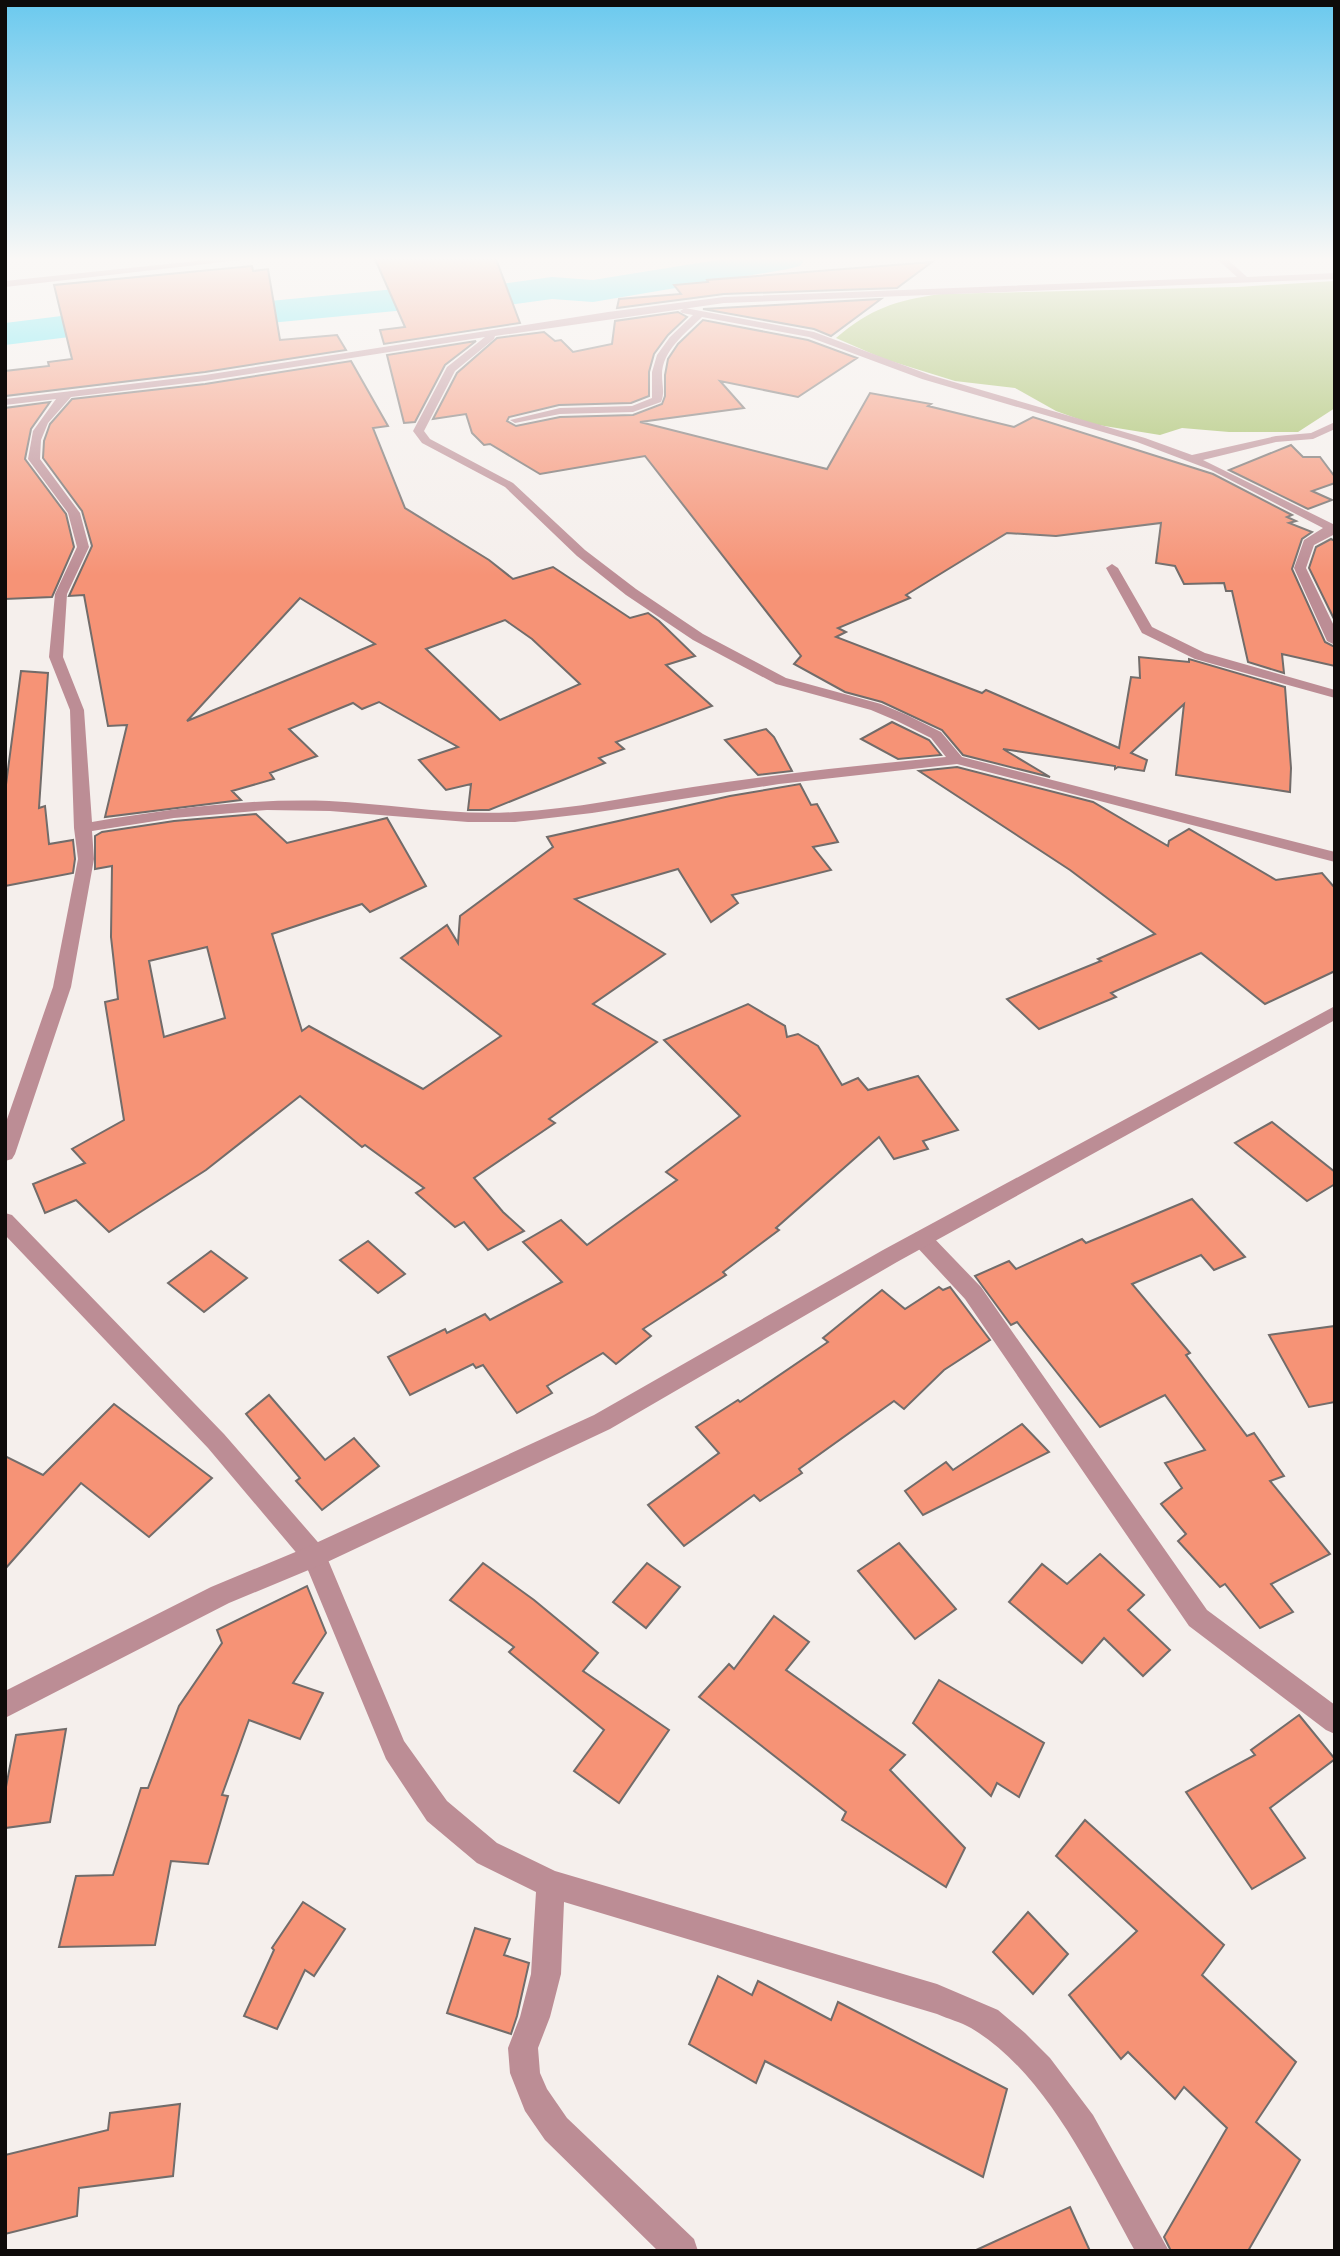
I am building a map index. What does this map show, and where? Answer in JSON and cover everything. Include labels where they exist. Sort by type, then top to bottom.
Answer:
[{"type":"street","points":[[5,402],[294,364]]},
{"type":"street","points":[[456,364],[451,369],[418,430],[426,441],[509,485],[582,553],[631,592],[698,637],[781,681],[876,707],[902,718],[936,735],[957,760]]},
{"type":"street","points":[[515,421],[560,411],[633,409],[657,400],[660,390],[658,364]]},
{"type":"street","points":[[892,364],[926,377],[1130,436],[1191,458],[1333,529]]},
{"type":"street","points":[[5,1154],[62,986],[86,859],[82,828],[78,710],[57,657],[61,594],[83,547],[74,513],[34,459],[33,448],[46,414],[67,395]]},
{"type":"street","points":[[1191,458],[1276,439],[1313,436],[1335,425]]},
{"type":"street","points":[[1333,529],[1308,544],[1300,569],[1334,641]]},
{"type":"street","points":[[1112,568],[1147,630],[1200,656],[1335,694]]},
{"type":"street","points":[[82,828],[177,812],[273,807],[328,806],[448,818],[512,818],[562,813],[720,788],[957,760],[1335,857]]},
{"type":"street","points":[[5,1704],[220,1595],[314,1556],[603,1422],[922,1239],[1335,1012]]},
{"type":"street","points":[[5,1221],[216,1441],[314,1556],[394,1750],[437,1811],[487,1853],[551,1884],[937,1999],[985,2019],[1032,2057],[1073,2113],[1153,2251]]},
{"type":"street","points":[[922,1239],[973,1293],[1198,1618],[1335,1721]]},
{"type":"street","points":[[551,1884],[547,1974],[523,2048],[525,2073],[536,2100],[556,2129],[682,2251]]},
{"type":"green space","points":[[901,364],[1335,364],[1335,408],[1298,432],[1229,432],[1182,428],[1160,435],[1092,424],[1056,411],[1015,388],[955,381]]},
{"type":"building","points":[[254,364],[5,396],[5,371],[49,366]]},
{"type":"building","points":[[330,364],[353,364],[388,426],[373,428],[405,508],[489,560],[513,579],[553,567],[630,618],[648,613],[695,656],[666,665],[712,706],[616,742],[624,749],[599,758],[605,763],[489,810],[468,810],[471,784],[446,790],[419,760],[458,747],[379,702],[362,709],[353,703],[289,729],[317,756],[270,773],[274,779],[232,791],[241,800],[105,817],[127,725],[108,726],[84,595],[69,596],[92,546],[82,511],[43,458],[44,441],[50,424],[72,399],[205,384]],"holes":[[[300,598],[375,644],[187,721]],[[505,620],[532,639],[580,684],[500,720],[426,649]]]},
{"type":"building","points":[[389,364],[446,364],[415,422],[404,423]]},
{"type":"building","points":[[467,364],[651,364],[649,396],[631,403],[559,405],[509,417],[507,421],[516,426],[560,417],[633,415],[662,404],[667,364],[847,364],[798,397],[720,381],[744,408],[640,422],[827,469],[870,393],[931,404],[928,406],[1014,427],[1033,417],[1213,474],[1292,515],[1287,517],[1296,521],[1289,523],[1312,532],[1302,539],[1292,569],[1325,642],[1335,647],[1335,666],[1282,654],[1284,673],[1248,662],[1232,591],[1226,591],[1224,583],[1184,584],[1175,566],[1156,563],[1161,523],[1056,536],[1007,533],[906,595],[910,598],[838,628],[846,632],[836,637],[982,693],[986,690],[1119,748],[1131,677],[1140,678],[1139,657],[1189,662],[1189,659],[1285,687],[1291,768],[1290,792],[1176,775],[1184,704],[1131,753],[1147,760],[1144,771],[1118,767],[1115,769],[1115,766],[1003,749],[1050,777],[963,755],[942,730],[882,702],[845,692],[794,664],[801,656],[645,456],[540,474],[490,444],[484,445],[472,433],[466,414],[433,419],[457,373]]},
{"type":"building","points":[[50,402],[31,429],[25,459],[66,514],[74,547],[52,597],[5,599],[5,408]]},
{"type":"building","points":[[1291,445],[1303,457],[1320,457],[1335,477],[1335,483],[1312,491],[1332,500],[1308,509],[1229,470]]},
{"type":"building","points":[[1331,539],[1335,541],[1335,621],[1309,568],[1316,547]]},
{"type":"building","points":[[21,671],[48,673],[39,808],[45,806],[49,844],[73,840],[75,859],[73,873],[5,886],[5,792]]},
{"type":"building","points":[[892,722],[929,740],[941,755],[898,759],[861,739]]},
{"type":"building","points":[[766,729],[774,737],[792,771],[758,775],[725,740]]},
{"type":"building","points":[[957,767],[1093,802],[1168,846],[1169,841],[1189,829],[1276,880],[1322,873],[1335,888],[1335,971],[1265,1004],[1201,953],[1111,993],[1116,997],[1039,1029],[1007,999],[1101,961],[1098,959],[1155,934],[1070,870],[919,771]]},
{"type":"building","points":[[800,784],[811,805],[817,804],[838,842],[813,847],[831,870],[732,895],[738,903],[711,922],[678,869],[575,899],[665,954],[593,1004],[657,1042],[549,1119],[555,1123],[474,1178],[503,1212],[524,1231],[488,1250],[464,1222],[455,1227],[416,1193],[424,1188],[365,1145],[362,1147],[300,1096],[206,1170],[109,1232],[76,1200],[45,1213],[33,1184],[85,1163],[72,1149],[124,1120],[105,1002],[118,999],[111,937],[112,866],[95,869],[95,836],[102,832],[174,821],[256,814],[287,843],[387,818],[426,886],[370,912],[362,904],[272,934],[302,1031],[309,1026],[423,1089],[501,1036],[401,958],[447,925],[458,943],[460,916],[553,847],[547,837],[730,796]],"holes":[[[207,947],[225,1018],[164,1037],[149,961]]]},
{"type":"building","points":[[748,1004],[785,1026],[787,1037],[798,1034],[818,1046],[842,1085],[858,1078],[868,1090],[918,1076],[958,1130],[923,1141],[928,1149],[894,1159],[879,1137],[776,1228],[779,1230],[723,1272],[726,1275],[643,1329],[651,1336],[616,1364],[603,1353],[547,1386],[552,1393],[517,1413],[483,1365],[476,1368],[473,1364],[410,1395],[388,1357],[445,1329],[447,1333],[485,1314],[490,1320],[562,1282],[523,1242],[561,1220],[587,1245],[677,1180],[666,1172],[740,1116],[664,1040]]},
{"type":"building","points":[[1272,1122],[1335,1172],[1335,1184],[1307,1201],[1235,1143]]},
{"type":"building","points":[[1192,1199],[1245,1257],[1214,1270],[1201,1255],[1132,1284],[1190,1353],[1186,1355],[1247,1436],[1254,1433],[1284,1476],[1270,1481],[1330,1554],[1271,1584],[1293,1612],[1260,1628],[1225,1584],[1220,1587],[1178,1541],[1186,1534],[1161,1504],[1182,1488],[1165,1463],[1205,1450],[1165,1395],[1100,1427],[1017,1322],[1011,1325],[975,1276],[1009,1261],[1016,1269],[1082,1239],[1086,1243]]},
{"type":"building","points":[[368,1241],[405,1274],[378,1293],[340,1260]]},
{"type":"building","points":[[211,1251],[247,1278],[204,1312],[168,1283]]},
{"type":"building","points":[[939,1287],[943,1290],[950,1287],[990,1340],[944,1370],[904,1409],[894,1401],[799,1469],[802,1473],[760,1501],[754,1495],[684,1546],[648,1505],[719,1453],[696,1427],[738,1400],[740,1402],[828,1342],[823,1338],[882,1290],[905,1309]]},
{"type":"building","points":[[1335,1326],[1335,1402],[1309,1407],[1269,1335]]},
{"type":"building","points":[[269,1395],[325,1460],[354,1438],[379,1466],[322,1510],[296,1481],[300,1478],[246,1414]]},
{"type":"building","points":[[114,1404],[212,1478],[149,1537],[81,1483],[5,1569],[5,1456],[43,1475]]},
{"type":"building","points":[[1022,1424],[1049,1452],[923,1515],[905,1491],[946,1462],[953,1470]]},
{"type":"building","points":[[899,1543],[956,1609],[915,1639],[858,1571]]},
{"type":"building","points":[[1100,1554],[1144,1595],[1128,1610],[1170,1650],[1143,1676],[1104,1638],[1082,1663],[1009,1602],[1042,1564],[1067,1584]]},
{"type":"building","points":[[483,1563],[534,1600],[598,1653],[583,1671],[669,1730],[619,1803],[574,1771],[604,1730],[509,1652],[514,1647],[450,1600]]},
{"type":"building","points":[[647,1563],[680,1587],[646,1628],[613,1602]]},
{"type":"building","points":[[307,1586],[326,1633],[293,1683],[323,1693],[300,1739],[249,1720],[222,1795],[228,1796],[208,1864],[171,1861],[155,1945],[59,1947],[76,1876],[113,1875],[141,1788],[148,1788],[179,1706],[222,1643],[217,1630]]},
{"type":"building","points":[[774,1616],[809,1642],[786,1670],[905,1755],[890,1770],[965,1848],[946,1887],[842,1820],[846,1812],[699,1697],[729,1664],[734,1669]]},
{"type":"building","points":[[939,1680],[1044,1743],[1019,1797],[997,1783],[991,1796],[913,1723]]},
{"type":"building","points":[[1299,1715],[1335,1759],[1270,1808],[1305,1858],[1252,1889],[1186,1792],[1255,1755],[1251,1750]]},
{"type":"building","points":[[66,1729],[50,1822],[5,1828],[5,1792],[16,1735]]},
{"type":"building","points":[[1085,1820],[1224,1945],[1202,1975],[1296,2062],[1256,2122],[1300,2160],[1248,2251],[1171,2251],[1164,2237],[1227,2128],[1184,2087],[1175,2099],[1128,2052],[1121,2059],[1069,1995],[1137,1931],[1056,1856]]},
{"type":"building","points":[[303,1902],[345,1929],[314,1976],[305,1970],[277,2029],[244,2016],[274,1950],[272,1948]]},
{"type":"building","points":[[1028,1912],[1068,1954],[1033,1994],[993,1952]]},
{"type":"building","points":[[475,1928],[510,1939],[504,1955],[529,1963],[511,2034],[447,2013]]},
{"type":"building","points":[[718,1976],[752,1995],[758,1981],[831,2020],[838,2002],[1007,2089],[983,2177],[765,2061],[756,2083],[689,2044]]},
{"type":"building","points":[[180,2104],[173,2176],[79,2188],[77,2216],[5,2234],[5,2155],[108,2130],[110,2113]]},
{"type":"building","points":[[1070,2207],[1090,2251],[974,2251]]}]
